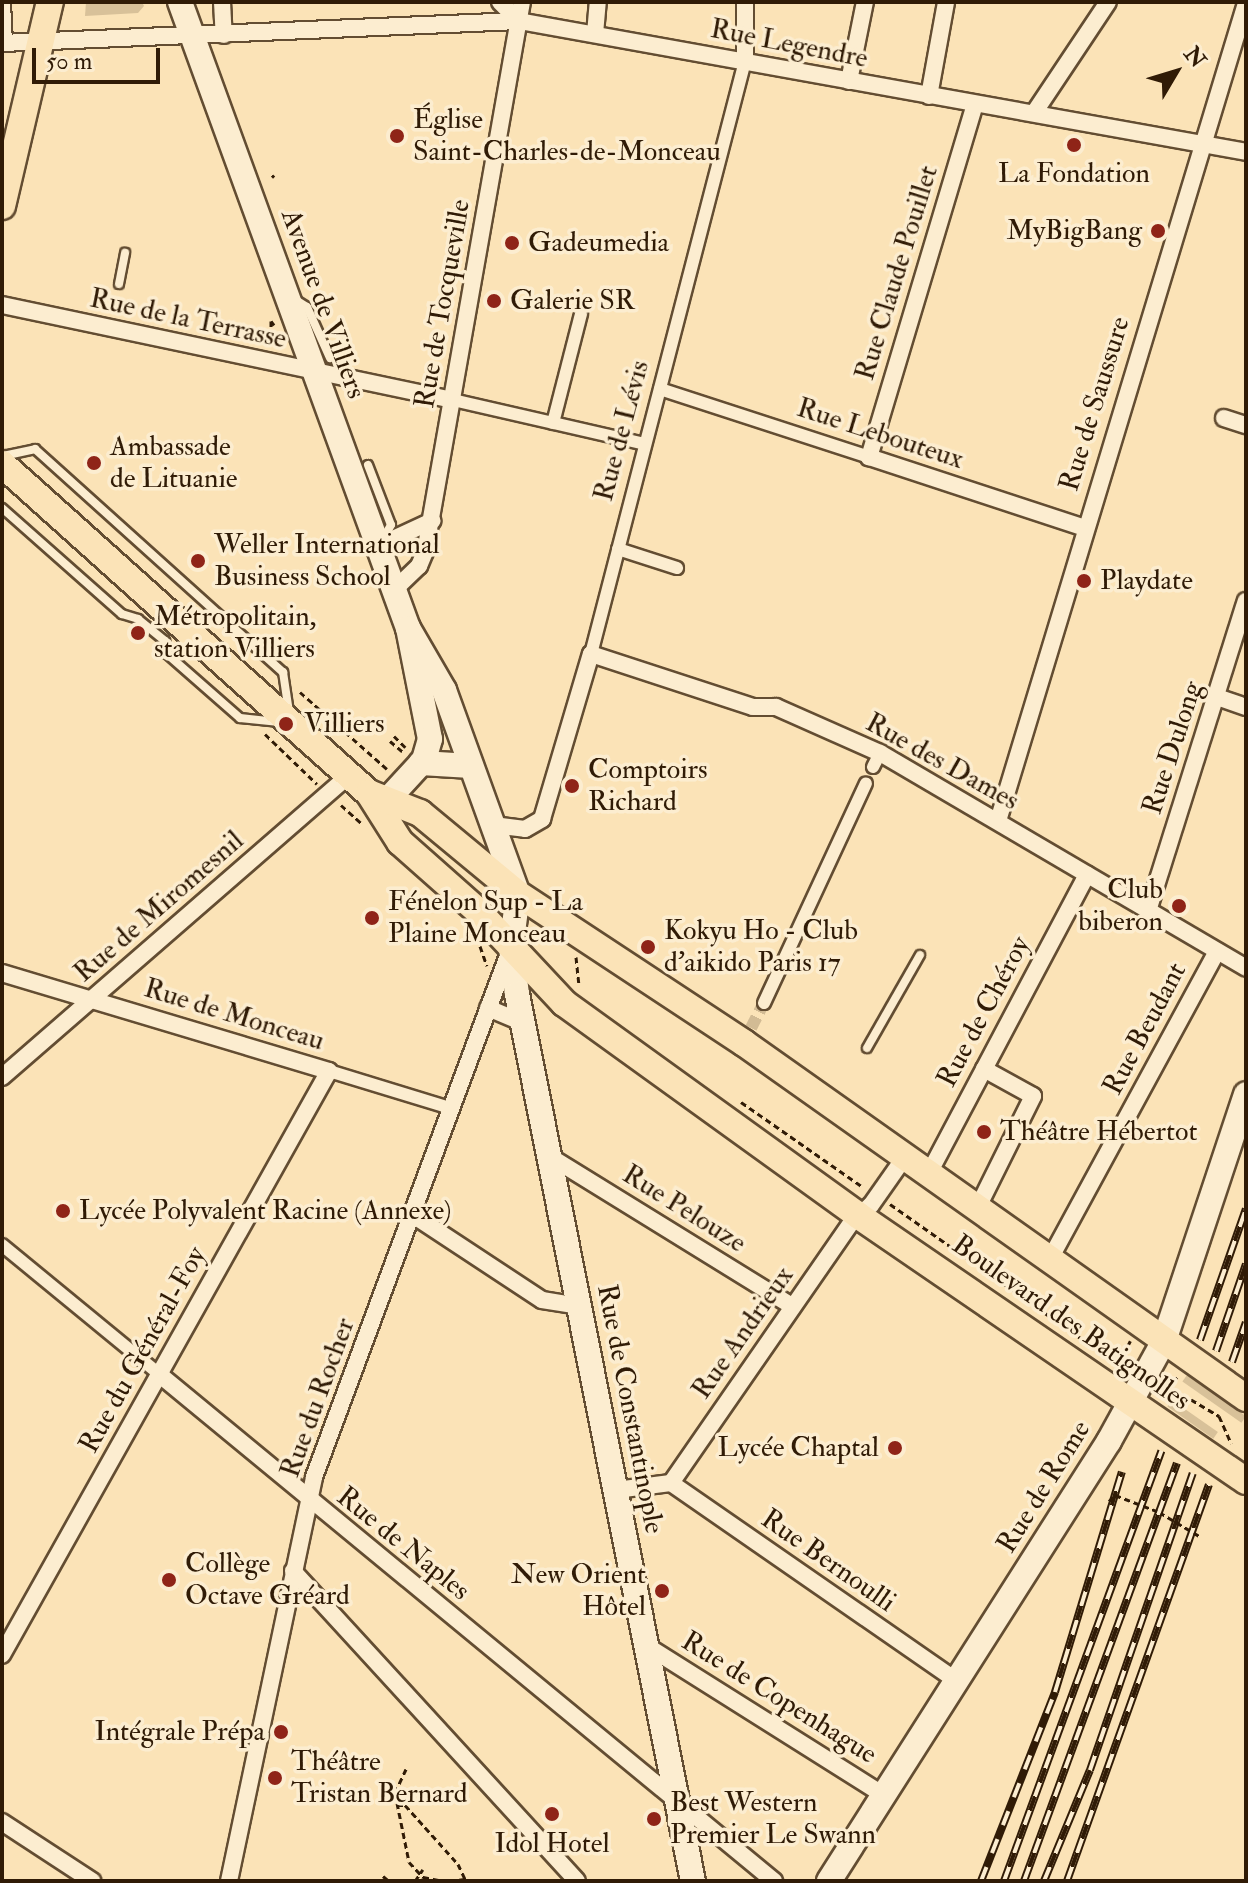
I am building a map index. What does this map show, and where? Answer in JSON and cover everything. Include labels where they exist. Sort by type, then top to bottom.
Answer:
[{"type":"main road","points":[[2,206],[50,2]]},
{"type":"main road","name":"Avenue de Villiers","points":[[180,2],[288,295],[323,366],[378,546],[408,628],[429,730],[410,754]]},
{"type":"main road","points":[[2,464],[158,620],[291,723],[371,794],[410,754],[471,766]]},
{"type":"main road","name":"Avenue de Villiers","points":[[408,628],[444,690],[518,894]]},
{"type":"main road","name":"Boulevard des Batignolles","points":[[371,794],[420,813],[518,894],[833,1099],[904,1158],[1246,1398]]},
{"type":"main road","name":"Boulevard des Batignolles","points":[[371,794],[400,842],[564,1003],[859,1216],[1246,1481]]},
{"type":"main road","name":"Rue de Constantinople","points":[[518,894],[511,948],[523,1023],[693,1881]]},
{"type":"main road","name":"Rue de Rome","points":[[829,1881],[1131,1402],[1164,1341],[1246,1094]]},
{"type":"street","points":[[4,2],[4,43]]},
{"type":"street","points":[[222,2],[224,35]]},
{"type":"street","points":[[500,2],[519,21]]},
{"type":"street","name":"Rue de Tocqueville","points":[[394,590],[419,566],[432,521],[522,2]]},
{"type":"street","points":[[595,34],[598,2]]},
{"type":"street","name":"Rue de Lévis","points":[[493,825],[525,829],[542,819],[591,654],[745,61],[745,2]]},
{"type":"street","points":[[849,81],[865,2]]},
{"type":"street","points":[[929,96],[946,2]]},
{"type":"street","points":[[1034,113],[1108,2]]},
{"type":"street","name":"Rue de Saussure","points":[[998,821],[1246,3]]},
{"type":"street","name":"Rue Legendre","points":[[4,43],[39,45],[519,21],[1246,152]]},
{"type":"street","name":"Rue Claude Pouillet","points":[[867,462],[975,104]]},
{"type":"street","name":"Rue de la Terrasse","points":[[2,305],[112,322],[323,366],[453,400],[645,444]]},
{"type":"street","points":[[553,423],[581,314]]},
{"type":"street","name":"Rue Lebouteux","points":[[660,389],[867,462],[1085,528]]},
{"type":"street","points":[[1224,418],[1246,425]]},
{"type":"street","points":[[378,546],[432,521]]},
{"type":"street","points":[[618,549],[677,568]]},
{"type":"street","name":"Rue Dulong","points":[[1148,911],[1246,601]]},
{"type":"street","name":"Rue des Dames","points":[[591,654],[753,707],[776,707],[880,753],[1246,968]]},
{"type":"street","points":[[1217,697],[1246,707]]},
{"type":"street","points":[[764,1003],[866,783]]},
{"type":"street","name":"Rue de Miromesnil","points":[[2,1077],[92,999],[371,794]]},
{"type":"street","name":"Rue de Chéroy","points":[[928,1175],[1087,875]]},
{"type":"street","name":"Rue du Rocher","points":[[229,1881],[309,1501],[450,1108],[511,948]]},
{"type":"street","name":"Rue Beudant","points":[[1050,1259],[1217,951]]},
{"type":"street","name":"Rue de Monceau","points":[[2,973],[450,1108]]},
{"type":"street","points":[[488,1008],[523,1023]]},
{"type":"street","points":[[977,1209],[1033,1096],[984,1069]]},
{"type":"street","name":"Rue du Général-Foy","points":[[2,1655],[329,1071]]},
{"type":"street","name":"Rue Pelouze","points":[[549,1156],[792,1306]]},
{"type":"street","points":[[859,1216],[878,1196],[904,1158]]},
{"type":"street","points":[[413,1215],[542,1300],[579,1306]]},
{"type":"street","name":"Rue Andrieux","points":[[671,1483],[792,1306],[859,1216]]},
{"type":"street","name":"Rue de Naples","points":[[2,1245],[774,1881]]},
{"type":"street","points":[[616,1490],[671,1483]]},
{"type":"street","name":"Rue Bernoulli","points":[[671,1483],[956,1680]]},
{"type":"street","points":[[293,1571],[577,1881]]},
{"type":"street","name":"Rue de Copenhague","points":[[647,1646],[884,1795]]},
{"type":"street","points":[[2,1822],[92,1881]]},
{"type":"lane","points":[[119,284],[125,253]]},
{"type":"lane","points":[[2,456],[35,449],[283,672],[291,723],[240,718],[167,654],[158,620],[122,614],[2,508]]},
{"type":"lane","points":[[368,465],[391,525],[378,546]]},
{"type":"lane","points":[[867,1048],[920,955]]},
{"type":"path","points":[[283,672],[391,772]]},
{"type":"path","points":[[256,719],[272,744],[316,783]]},
{"type":"path","points":[[394,736],[410,754]]},
{"type":"path","points":[[390,741],[410,754]]},
{"type":"path","points":[[478,942],[491,970]]},
{"type":"path","points":[[575,950],[579,989]]},
{"type":"path","name":"Boulevard des Batignolles","points":[[733,1097],[1128,1371]]},
{"type":"path","points":[[1114,1374],[1134,1334]]},
{"type":"path","points":[[1124,1353],[1133,1359]]},
{"type":"path","points":[[1162,1407],[1181,1367]]},
{"type":"path","points":[[1168,1372],[1176,1377]]},
{"type":"path","name":"Boulevard des Batignolles","points":[[1164,1383],[1219,1416],[1235,1453]]},
{"type":"path","points":[[1109,1501],[1115,1495],[1169,1515],[1189,1534],[1201,1537]]},
{"type":"path","points":[[397,1805],[405,1805],[458,1864],[465,1879],[447,1881],[419,1875],[409,1862],[397,1805],[396,1783],[406,1769]]},
{"type":"path","points":[[415,1881],[423,1869]]},
{"type":"path","points":[[383,1876],[389,1881]]},
{"type":"shaded area","points":[[86,2],[142,2],[144,6],[138,13],[85,16]]},
{"type":"shaded area","points":[[1187,1375],[1246,1416],[1241,1423],[1182,1382]]},
{"type":"shaded area","points":[[1172,1400],[1218,1432],[1213,1439],[1167,1407]]},
{"type":"tunnel","points":[[751,1028],[764,1003]]},
{"type":"railway","points":[[1200,1340],[1246,1209]]},
{"type":"railway","points":[[1216,1351],[1246,1264]]},
{"type":"railway","points":[[1232,1362],[1246,1322]]},
{"type":"railway","points":[[1004,1881],[1161,1451]]},
{"type":"railway","points":[[1024,1881],[1177,1463]]},
{"type":"railway","points":[[981,1881],[1055,1692],[1122,1472]]},
{"type":"railway","points":[[1044,1881],[1090,1770],[1193,1473]]},
{"type":"railway","points":[[1067,1881],[1209,1485]]},
{"type":"place","name":"Église Saint-Charles-de-Monceau","points":[[397,136]]},
{"type":"place","name":"La Fondation","points":[[1074,145]]},
{"type":"place","name":"MyBigBang","points":[[1158,231]]},
{"type":"place","name":"Gadeumedia","points":[[512,243]]},
{"type":"place","name":"Galerie SR","points":[[494,301]]},
{"type":"place","name":"Ambassade de Lituanie","points":[[94,463]]},
{"type":"place","name":"Weller International Business School","points":[[198,561]]},
{"type":"place","name":"Playdate","points":[[1084,581]]},
{"type":"place","name":"Métropolitain, station Villiers","points":[[138,633]]},
{"type":"place","name":"Villiers","points":[[286,724]]},
{"type":"place","name":"Comptoirs Richard","points":[[572,786]]},
{"type":"place","name":"Club biberon","points":[[1179,906]]},
{"type":"place","name":"Fénelon Sup - La Plaine Monceau","points":[[372,918]]},
{"type":"place","name":"Kokyu Ho - Club d'aikido Paris 17","points":[[648,947]]},
{"type":"place","name":"Théâtre Hébertot","points":[[984,1132]]},
{"type":"place","name":"Lycée Polyvalent Racine (Annexe)","points":[[63,1211]]},
{"type":"place","name":"Lycée Chaptal","points":[[895,1448]]},
{"type":"place","name":"Collège Octave Gréard","points":[[169,1580]]},
{"type":"place","name":"New Orient Hôtel","points":[[662,1591]]},
{"type":"place","name":"Intégrale Prépa","points":[[281,1732]]},
{"type":"place","name":"Théâtre Tristan Bernard","points":[[275,1778]]},
{"type":"place","name":"Idol Hotel","points":[[552,1814]]},
{"type":"place","name":"Best Western Premier Le Swann","points":[[654,1819]]}]
